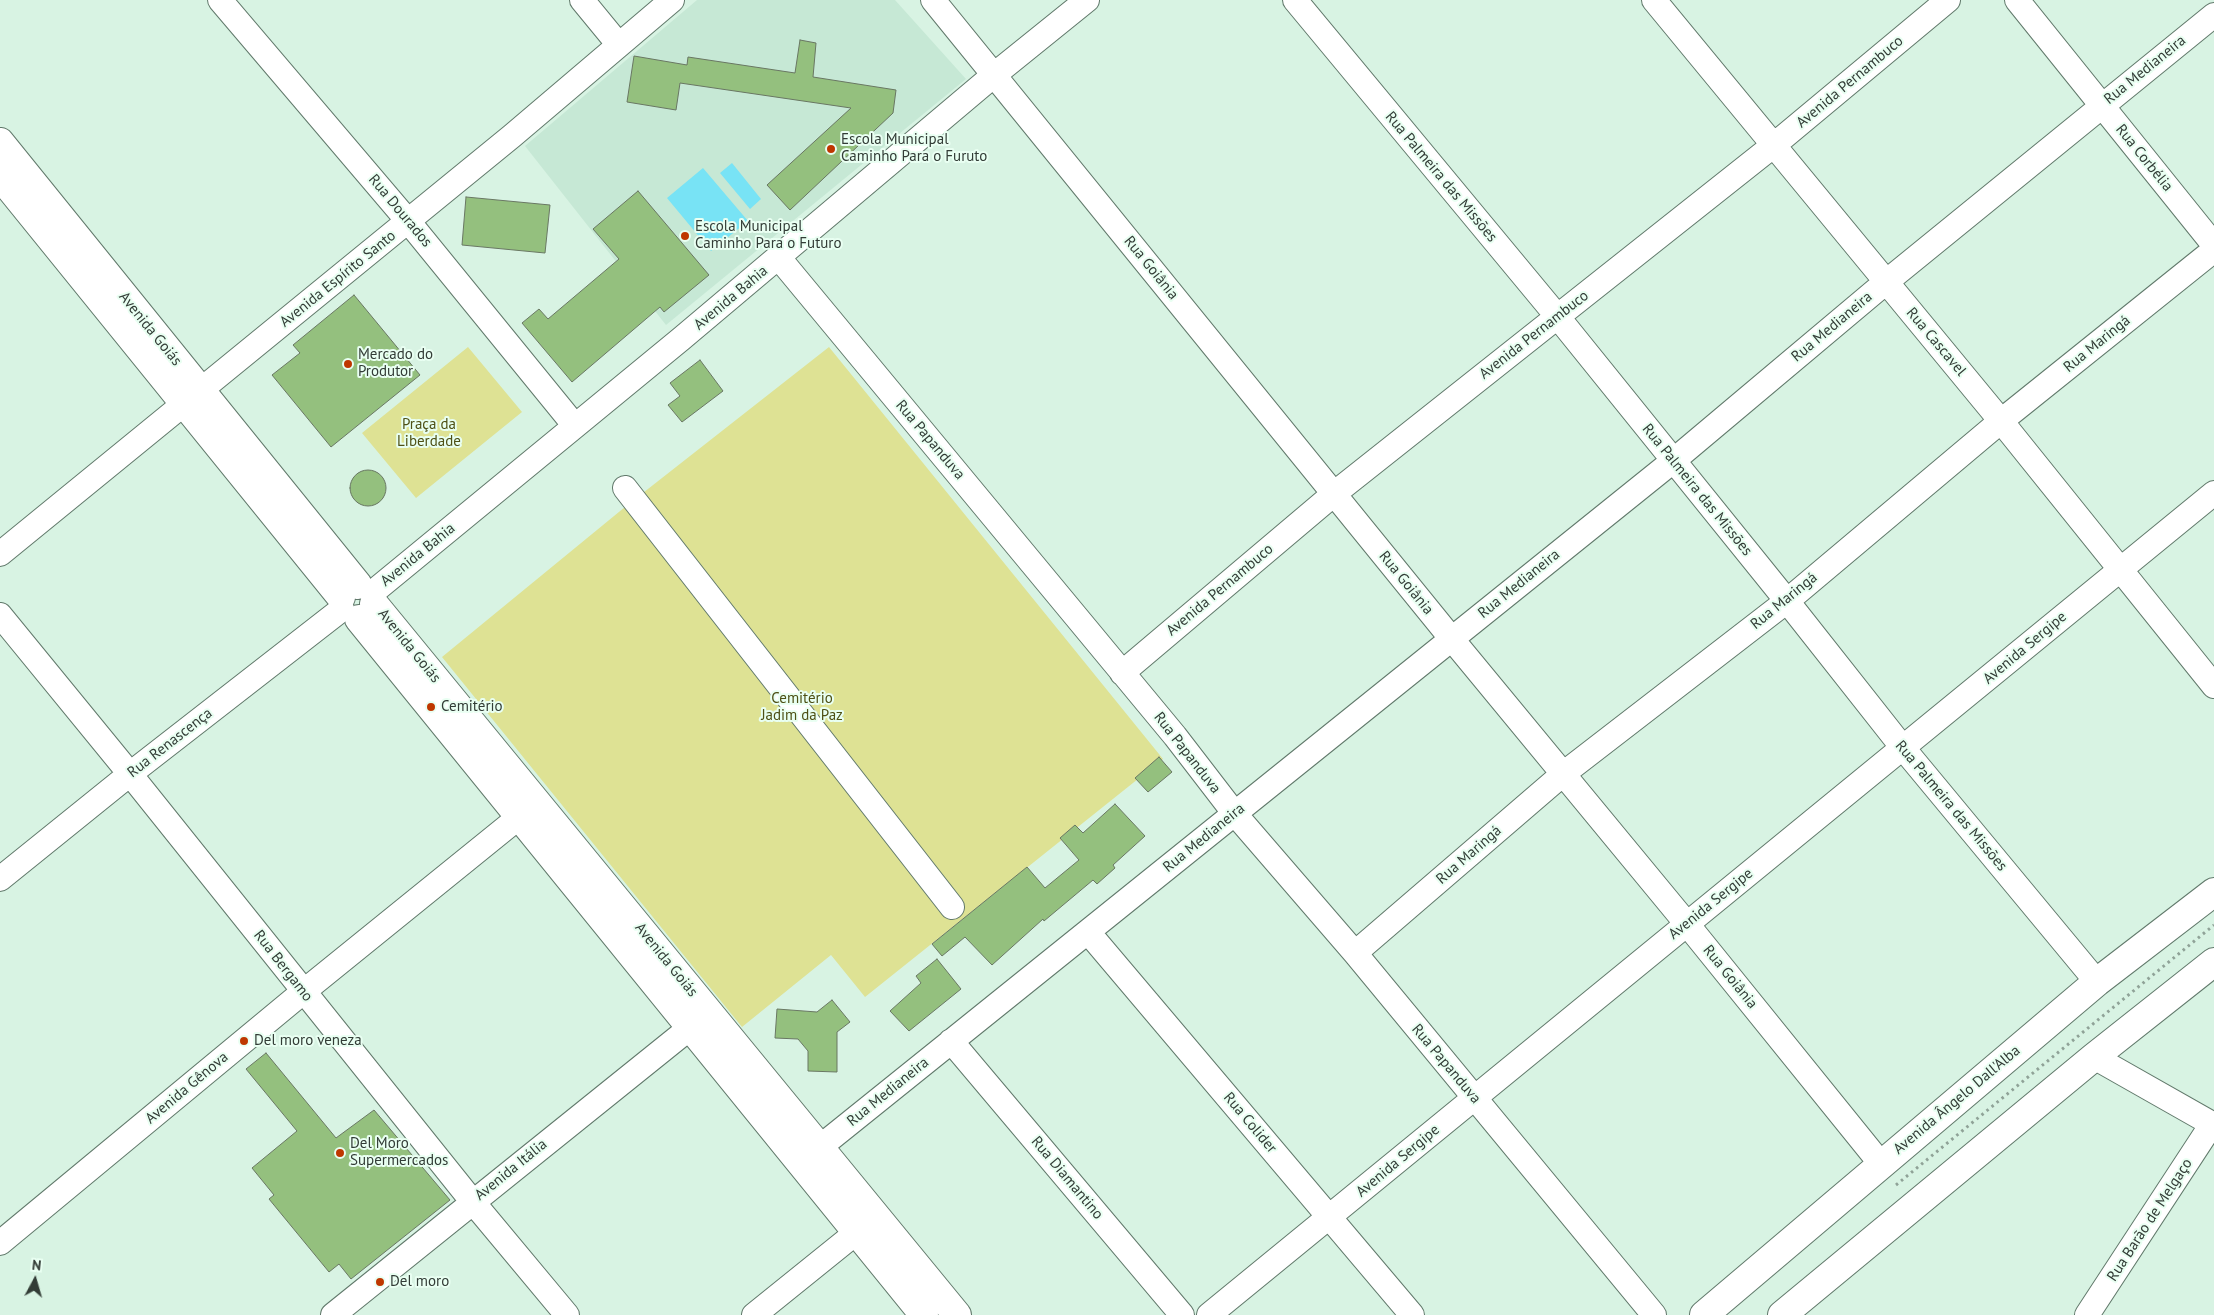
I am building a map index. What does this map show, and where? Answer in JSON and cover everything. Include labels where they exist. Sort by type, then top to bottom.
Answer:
[{"type":"main road","name":"Avenida Goiás","points":[[0,142],[194,397],[528,810],[820,1147],[957,1315]]},
{"type":"main road","name":"Avenida Goiás","points":[[3,185],[194,397]]},
{"type":"main road","name":"Avenida Goiás","points":[[528,810],[691,1028],[924,1315]]},
{"type":"main road","name":"Avenida Ângelo Dall'Alba","points":[[1704,1315],[2097,982],[2214,892]]},
{"type":"main road","points":[[1782,1315],[2094,1057],[2214,962]]},
{"type":"street","name":"Rua Dourados","points":[[220,0],[408,221],[575,426]]},
{"type":"street","points":[[582,0],[619,45]]},
{"type":"street","name":"Avenida Espírito Santo","points":[[0,554],[408,221],[672,0]]},
{"type":"street","name":"Rua Goiânia","points":[[933,0],[1881,1164]]},
{"type":"street","name":"Avenida Bahia","points":[[358,601],[779,258],[994,75],[1087,0]]},
{"type":"street","name":"Rua Palmeira das Missões","points":[[1295,0],[1557,316],[1903,748],[2097,982]]},
{"type":"street","name":"Rua Cascavel","points":[[1654,0],[2001,421],[2214,686]]},
{"type":"street","name":"Avenida Pernambuco","points":[[1122,673],[1335,493],[1774,145],[1948,0]]},
{"type":"street","name":"Rua Corbélia","points":[[2017,0],[2214,245]]},
{"type":"street","name":"Rua Medianeira","points":[[820,1147],[1673,461],[1886,282],[2101,105],[2214,15]]},
{"type":"street","name":"Rua Maringá","points":[[1354,953],[1563,774],[1786,601],[2001,421],[2214,250]]},
{"type":"street","name":"Rua Papanduva","points":[[779,258],[1175,736],[1234,814],[1354,953],[1654,1315]]},
{"type":"street","points":[[625,488],[952,907]]},
{"type":"street","name":"Avenida Sergipe","points":[[1209,1315],[2214,493]]},
{"type":"street","name":"Rua Renascença","points":[[0,879],[130,774],[358,601]]},
{"type":"street","name":"Rua Bergamo","points":[[0,615],[130,774],[472,1202],[567,1315]]},
{"type":"street","name":"Avenida Gênova","points":[[0,1243],[303,992],[528,810]]},
{"type":"street","name":"Rua Colider","points":[[1088,932],[1412,1315]]},
{"type":"street","name":"Avenida Itália","points":[[333,1315],[691,1028]]},
{"type":"street","name":"Rua Diamantino","points":[[951,1041],[1182,1315]]},
{"type":"street","points":[[2094,1057],[2213,1125]]},
{"type":"street","name":"Rua Barão de Melgaço","points":[[2088,1315],[2213,1125]]},
{"type":"street","points":[[754,1315],[857,1232]]},
{"type":"path","points":[[1890,1190],[2214,925]]},
{"type":"shaded area","name":"Escola Municipal Caminho Para o Futuro","points":[[697,0],[895,0],[966,79],[666,325],[525,146]]},
{"type":"green space","name":"Praça da Liberdade","points":[[468,347],[522,412],[416,498],[362,433]]},
{"type":"green space","name":"Cemitério Jadim da Paz","points":[[829,347],[1163,759],[865,997],[831,955],[742,1027],[442,657],[625,507]]},
{"type":"water","points":[[732,163],[761,199],[750,209],[720,173]]},
{"type":"water","points":[[703,168],[748,221],[711,251],[667,198]]},
{"type":"building","name":"Escola Municipal Caminho Para o Furuto","points":[[800,40],[816,43],[813,77],[896,90],[893,113],[790,210],[767,185],[851,108],[680,83],[676,110],[627,102],[634,56],[687,65],[688,57],[795,73]]},
{"type":"building","points":[[638,191],[709,275],[664,312],[660,307],[572,382],[522,323],[539,309],[548,319],[619,259],[593,229]]},
{"type":"building","points":[[466,197],[550,205],[545,253],[462,245]]},
{"type":"building","name":"Mercado do Produtor","points":[[354,295],[420,375],[331,447],[272,375],[300,353],[293,345]]},
{"type":"building","points":[[700,360],[723,391],[682,422],[668,405],[680,396],[670,383]]},
{"type":"building","points":[[368,470],[375,471],[381,475],[385,481],[385,495],[381,501],[375,505],[368,506],[361,505],[355,501],[351,495],[350,488],[351,481],[355,475],[361,471]]},
{"type":"building","points":[[1159,757],[1172,772],[1148,792],[1135,778]]},
{"type":"building","points":[[1115,804],[1145,836],[1113,865],[1115,868],[1097,884],[1093,880],[1044,921],[1043,919],[992,965],[965,937],[942,956],[932,944],[1027,867],[1045,888],[1079,860],[1060,838],[1075,825],[1083,833]]},
{"type":"building","points":[[937,959],[961,989],[909,1031],[890,1011],[921,983],[916,976]]},
{"type":"building","points":[[832,1000],[850,1022],[837,1032],[837,1072],[808,1071],[808,1051],[798,1039],[775,1038],[777,1009],[817,1012]]},
{"type":"building","name":"Del Moro Supermercados","points":[[266,1053],[336,1138],[374,1110],[450,1200],[351,1279],[339,1264],[329,1272],[269,1199],[274,1195],[252,1168],[297,1131],[246,1069]]},
{"type":"place","name":"Escola Municipal Caminho Para o Furuto","points":[[831,149]]},
{"type":"place","name":"Escola Municipal Caminho Para o Futuro","points":[[685,236]]},
{"type":"place","name":"Mercado do Produtor","points":[[348,364]]},
{"type":"place","name":"Cemitério","points":[[431,707]]},
{"type":"place","name":"Del moro veneza","points":[[244,1041]]},
{"type":"place","name":"Del Moro Supermercados","points":[[340,1153]]},
{"type":"place","name":"Del moro","points":[[380,1282]]}]
